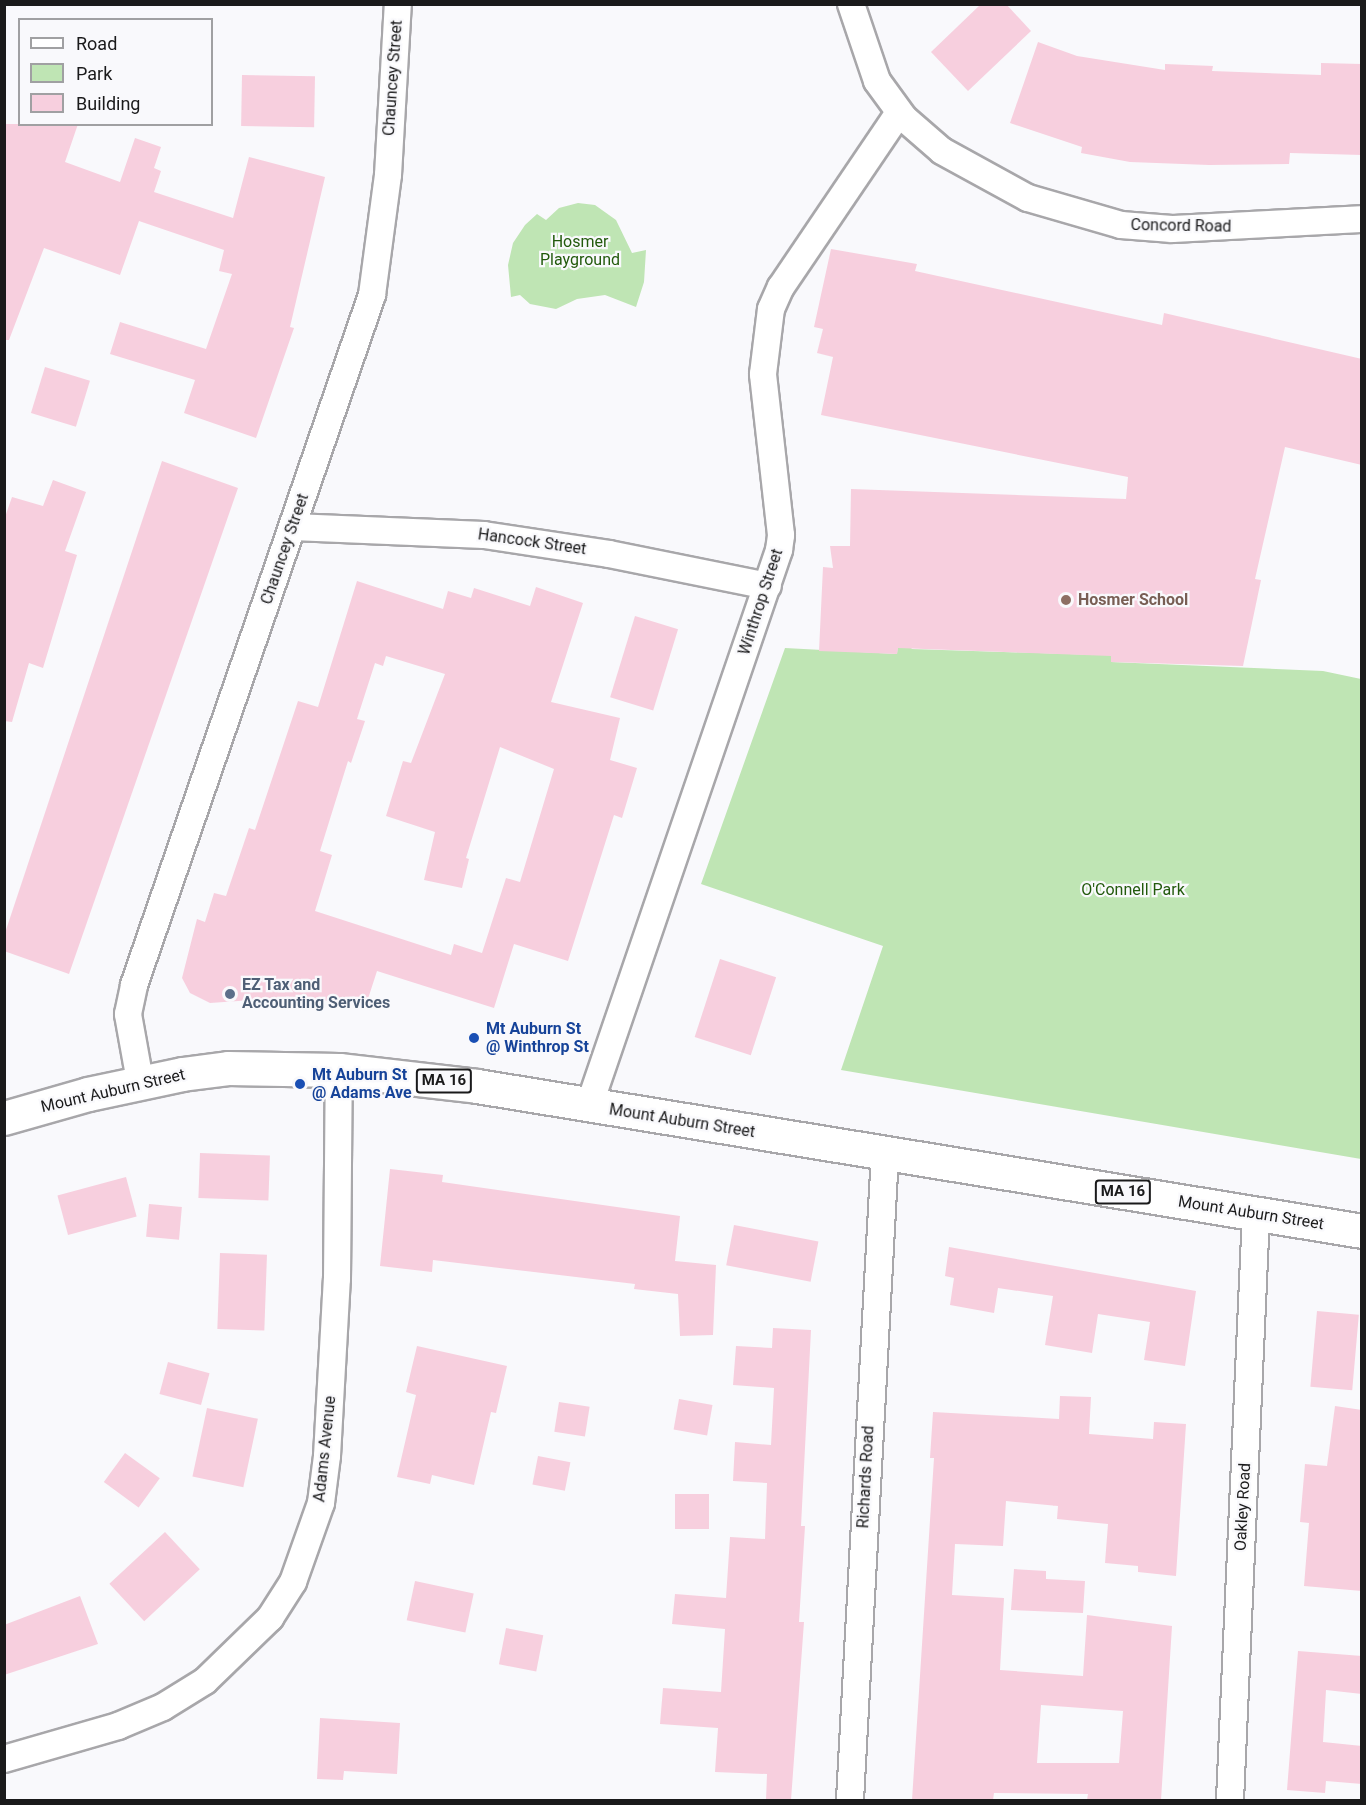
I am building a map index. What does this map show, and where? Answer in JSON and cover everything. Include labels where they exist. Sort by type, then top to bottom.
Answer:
[{"type":"main road","name":"Mount Auburn Street","points":[[4,1118],[140,1082],[228,1068],[339,1070],[406,1076],[1362,1232]]},
{"type":"street","name":"Chauncey Street","points":[[140,1082],[130,1043],[128,1014],[135,985],[372,295],[388,175],[398,4]]},
{"type":"street","name":"Concord Road","points":[[851,4],[876,81],[899,112],[942,151],[981,175],[1071,214],[1121,225],[1172,229],[1362,219]]},
{"type":"street","name":"Winthrop Street","points":[[590,1106],[768,586],[781,535],[763,374],[771,309],[781,287],[899,112]]},
{"type":"street","name":"Hancock Street","points":[[293,527],[484,535],[609,554],[768,586]]},
{"type":"street","name":"Adams Avenue","points":[[4,1760],[118,1726],[163,1707],[205,1681],[270,1618],[293,1582],[321,1503],[327,1456],[338,1257],[339,1070]]},
{"type":"street","name":"Richards Road","points":[[850,1800],[885,1154]]},
{"type":"street","name":"Oakley Road","points":[[1230,1800],[1256,1214]]},
{"type":"green space","name":"Hosmer Playground","points":[[578,203],[595,205],[616,220],[632,253],[646,250],[644,282],[636,307],[605,295],[577,299],[556,309],[530,304],[520,295],[511,297],[508,265],[513,243],[525,225],[537,214],[546,220],[559,208]]},
{"type":"green space","name":"O'Connell Park","points":[[899,633],[912,649],[1099,655],[1112,647],[1111,662],[1323,671],[1361,679],[1361,1159],[841,1070],[883,946],[701,884],[785,648],[897,654]]},
{"type":"building","points":[[981,4],[1006,4],[1031,31],[968,91],[931,52]]},
{"type":"building","points":[[1038,42],[1077,56],[1165,70],[1165,64],[1213,66],[1212,71],[1321,75],[1321,63],[1362,64],[1362,155],[1290,153],[1289,164],[1209,165],[1130,162],[1081,153],[1082,147],[1010,123]]},
{"type":"building","points":[[242,75],[315,76],[314,127],[241,126]]},
{"type":"building","points":[[4,124],[77,126],[65,162],[120,182],[135,138],[161,147],[154,168],[161,171],[154,192],[233,218],[249,157],[325,177],[290,327],[294,328],[256,438],[184,413],[195,380],[110,354],[120,322],[206,349],[232,274],[219,271],[224,250],[139,221],[120,275],[44,248],[9,340],[4,340]]},
{"type":"building","points":[[831,249],[917,264],[915,271],[1162,325],[1164,313],[1362,359],[1362,465],[1285,447],[1255,579],[1261,580],[1243,666],[1111,662],[1111,656],[898,648],[897,654],[819,651],[823,567],[833,568],[830,546],[850,546],[851,489],[1126,499],[1128,477],[821,415],[833,357],[817,353],[823,329],[814,327]]},
{"type":"building","points":[[45,367],[90,381],[76,427],[31,413]]},
{"type":"building","points":[[162,461],[238,488],[69,974],[4,951],[5,933]]},
{"type":"building","points":[[53,480],[86,492],[65,551],[77,555],[43,668],[29,663],[12,722],[4,721],[4,520],[12,497],[43,506]]},
{"type":"building","points":[[357,581],[443,609],[448,591],[471,598],[474,588],[530,606],[536,587],[583,603],[551,702],[620,718],[610,760],[637,768],[622,818],[614,815],[568,961],[514,944],[494,1008],[377,971],[366,1005],[294,997],[210,1003],[190,993],[182,978],[197,919],[205,922],[214,893],[226,896],[249,828],[255,830],[298,701],[318,707]],"holes":[[[386,656],[445,674],[411,763],[403,761],[386,816],[435,832],[424,880],[462,888],[469,859],[466,858],[500,747],[554,769],[520,882],[506,878],[482,953],[454,944],[451,955],[315,911],[332,855],[320,851],[348,761],[351,763],[365,721],[357,719],[375,663],[383,666]]]},
{"type":"building","points":[[635,616],[678,629],[653,710],[610,697]]},
{"type":"building","points":[[720,959],[776,977],[751,1055],[695,1037]]},
{"type":"building","points":[[200,1153],[270,1155],[268,1200],[198,1198]]},
{"type":"building","points":[[390,1169],[443,1175],[442,1182],[680,1216],[675,1261],[716,1265],[713,1335],[680,1336],[678,1294],[634,1289],[635,1284],[433,1260],[432,1272],[380,1266]]},
{"type":"building","points":[[126,1177],[137,1217],[68,1235],[57,1195]]},
{"type":"building","points":[[149,1204],[182,1207],[179,1240],[146,1237]]},
{"type":"building","points":[[734,1225],[818,1241],[811,1282],[726,1265]]},
{"type":"building","points":[[949,1247],[1196,1291],[1185,1366],[1144,1360],[1150,1322],[1098,1314],[1092,1353],[1045,1345],[1053,1296],[998,1288],[994,1313],[950,1305],[954,1278],[945,1276]]},
{"type":"building","points":[[220,1253],[267,1255],[264,1331],[217,1329]]},
{"type":"building","points":[[1317,1311],[1359,1315],[1352,1390],[1310,1387]]},
{"type":"building","points":[[773,1328],[811,1330],[801,1526],[805,1526],[799,1622],[804,1622],[791,1800],[766,1800],[767,1774],[715,1772],[718,1728],[660,1724],[663,1688],[721,1692],[725,1629],[672,1624],[675,1594],[726,1598],[730,1537],[765,1539],[767,1483],[733,1481],[735,1442],[771,1445],[774,1388],[733,1385],[736,1346],[772,1348]]},
{"type":"building","points":[[417,1346],[507,1366],[496,1413],[491,1412],[474,1485],[432,1475],[430,1484],[397,1477],[416,1395],[406,1392]]},
{"type":"building","points":[[168,1362],[210,1373],[201,1405],[159,1394]]},
{"type":"building","points":[[1060,1396],[1091,1397],[1089,1434],[1153,1439],[1154,1422],[1186,1424],[1176,1576],[1138,1572],[1138,1566],[1105,1563],[1108,1524],[1057,1519],[1058,1506],[1006,1501],[1003,1546],[955,1544],[952,1595],[1004,1598],[1000,1670],[1083,1676],[1087,1615],[1172,1626],[1161,1800],[1087,1800],[1088,1794],[994,1793],[993,1800],[912,1800],[934,1458],[930,1458],[933,1412],[1059,1419]],"holes":[[[1041,1705],[1123,1711],[1119,1763],[1037,1763]]]},
{"type":"building","points":[[679,1399],[712,1405],[707,1435],[674,1430]]},
{"type":"building","points":[[559,1402],[590,1407],[585,1436],[554,1432]]},
{"type":"building","points":[[1335,1406],[1362,1410],[1362,1591],[1304,1586],[1309,1523],[1300,1522],[1305,1464],[1327,1466]]},
{"type":"building","points":[[207,1408],[258,1419],[243,1487],[192,1476]]},
{"type":"building","points":[[125,1453],[160,1478],[139,1507],[104,1482]]},
{"type":"building","points":[[538,1456],[570,1462],[565,1491],[532,1484]]},
{"type":"building","points":[[675,1494],[709,1494],[709,1529],[675,1529]]},
{"type":"building","points":[[165,1532],[200,1569],[144,1621],[109,1584]]},
{"type":"building","points":[[1014,1569],[1046,1571],[1046,1579],[1085,1581],[1083,1613],[1011,1610]]},
{"type":"building","points":[[415,1581],[474,1593],[465,1633],[407,1620]]},
{"type":"building","points":[[80,1596],[98,1644],[4,1675],[4,1625]]},
{"type":"building","points":[[506,1628],[543,1635],[536,1672],[499,1664]]},
{"type":"building","points":[[1298,1651],[1362,1656],[1362,1694],[1326,1690],[1323,1742],[1362,1746],[1362,1784],[1326,1781],[1325,1793],[1287,1790]]},
{"type":"building","points":[[320,1718],[400,1723],[397,1774],[344,1771],[343,1780],[317,1779]]},
{"type":"place","name":"Hosmer School","points":[[1066,600]]},
{"type":"place","name":"EZ Tax and Accounting Services","points":[[230,994]]},
{"type":"place","name":"Mt Auburn St @ Winthrop St","points":[[474,1038]]},
{"type":"place","name":"Mt Auburn St @ Adams Ave","points":[[300,1084]]}]
